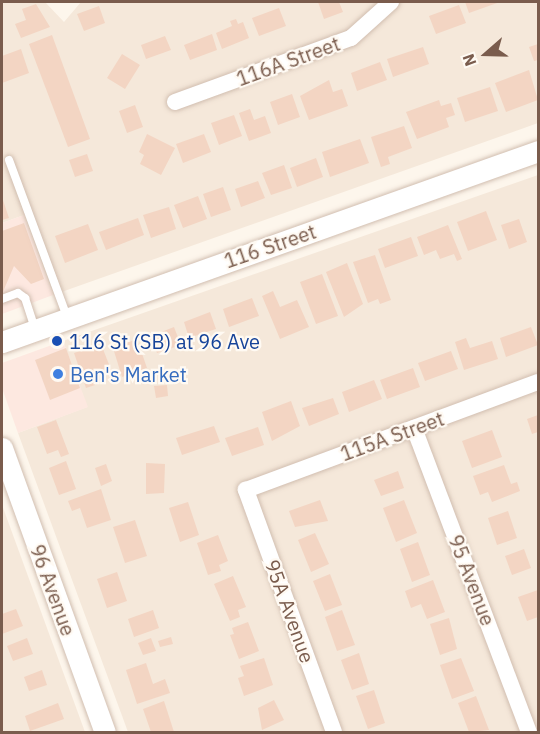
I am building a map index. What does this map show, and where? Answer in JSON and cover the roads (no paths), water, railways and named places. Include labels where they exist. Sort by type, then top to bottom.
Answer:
[{"type":"street","name":"116A Street","points":[[175,102],[351,38],[375,8],[391,2]]},
{"type":"street","name":"116 Street","points":[[2,342],[538,150]]},
{"type":"street","name":"115A Street","points":[[246,490],[538,382]]},
{"type":"street","name":"95 Avenue","points":[[414,428],[529,732]]},
{"type":"street","name":"96 Avenue","points":[[2,448],[105,732]]},
{"type":"street","name":"95A Avenue","points":[[246,490],[334,732]]},
{"type":"lane","points":[[9,160],[68,317]]},
{"type":"lane","points":[[2,299],[18,293],[25,298],[35,329]]},
{"type":"place","name":"116 St (SB) at 96 Ave","points":[[57,341]]},
{"type":"place","name":"Ben's Market","points":[[58,374]]}]
